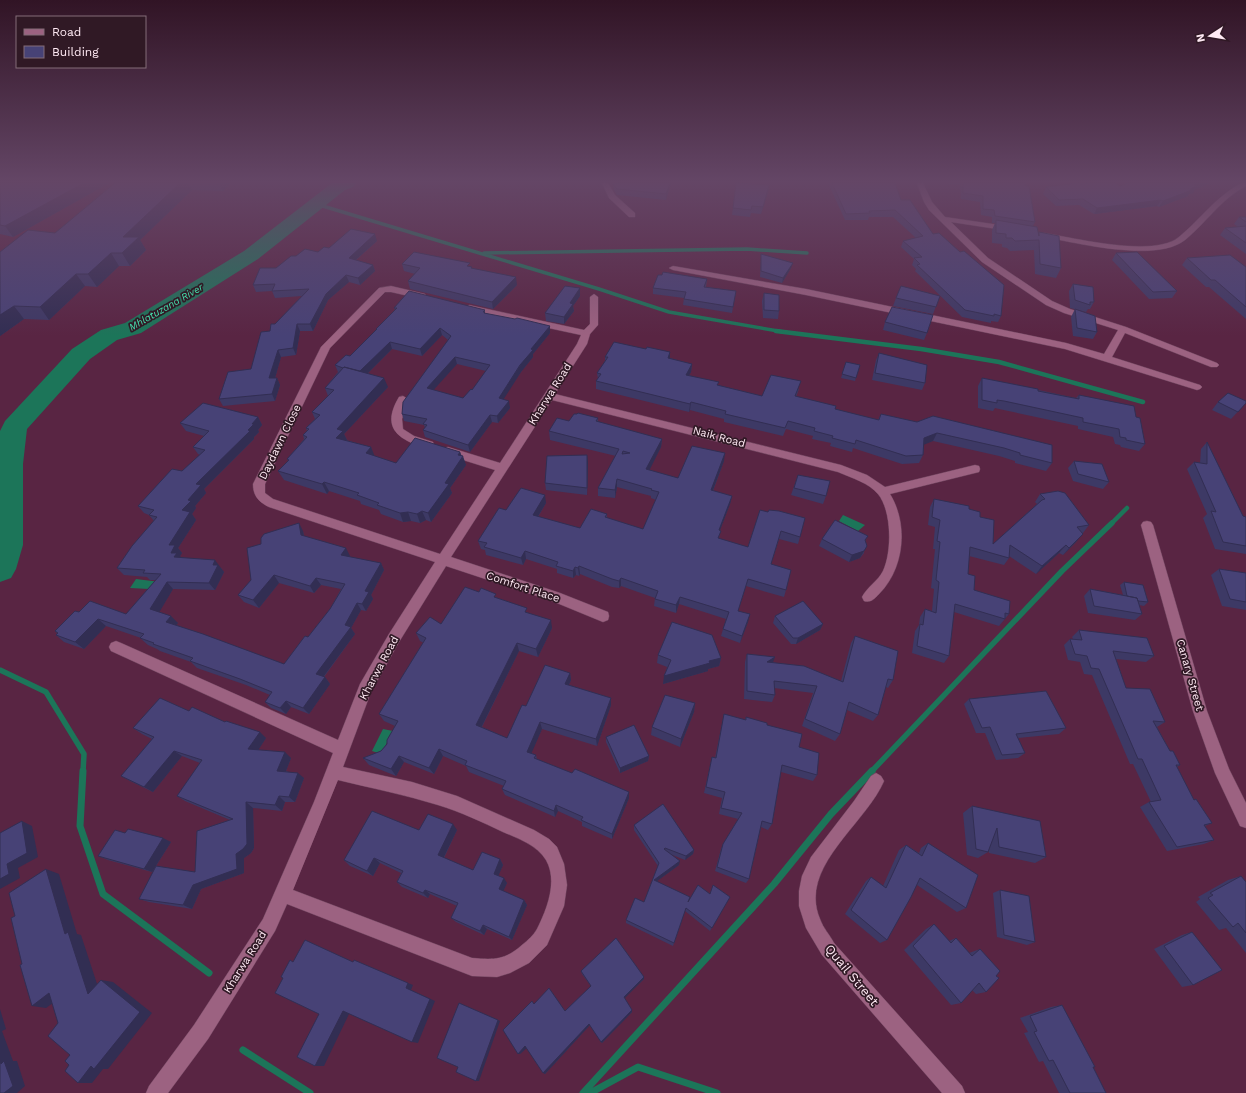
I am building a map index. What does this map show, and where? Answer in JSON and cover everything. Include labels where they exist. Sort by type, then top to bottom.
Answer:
[{"type":"street","points":[[959,234],[985,260],[1029,291],[1067,312],[1123,329],[1214,365]]},
{"type":"street","points":[[1042,234],[1128,247],[1155,248],[1168,246],[1180,241],[1187,234]]},
{"type":"street","points":[[673,268],[852,302],[1052,343],[1092,353],[1124,365],[1197,386]]},
{"type":"street","name":"Daydawn Close","points":[[427,298],[391,289],[382,290],[326,347],[265,472],[258,492],[269,502],[442,561]]},
{"type":"street","name":"Kharwa Road","points":[[156,1093],[200,1032],[269,925],[321,805],[366,689],[394,638],[442,561],[582,344],[586,333],[594,325],[594,297]]},
{"type":"street","points":[[462,306],[586,333]]},
{"type":"street","points":[[1107,358],[1123,329]]},
{"type":"street","name":"Naik Road","points":[[549,396],[841,469],[861,477],[875,485],[889,500],[892,510],[895,530],[894,552],[891,567],[886,577],[868,597]]},
{"type":"street","points":[[403,399],[396,418],[396,424],[400,432],[406,437],[502,468]]},
{"type":"street","points":[[883,492],[975,469]]},
{"type":"street","name":"Canary Street","points":[[1146,525],[1200,711],[1223,773],[1246,820]]},
{"type":"street","name":"Comfort Place","points":[[442,561],[556,597],[603,616]]},
{"type":"street","points":[[116,647],[343,750]]},
{"type":"street","points":[[282,894],[472,967],[485,969],[502,968],[518,961],[540,941],[555,910],[559,891],[557,868],[550,853],[539,841],[504,824],[438,797],[334,772]]},
{"type":"street","name":"Quail Street","points":[[876,781],[855,813],[819,858],[816,864],[808,882],[807,900],[812,922],[828,949],[956,1093]]},
{"type":"shaded area","points":[[843,515],[865,525],[858,531],[839,521]]},
{"type":"shaded area","points":[[136,579],[160,582],[149,589],[130,588]]},
{"type":"shaded area","points":[[383,729],[393,731],[381,754],[372,751]]},
{"type":"building","points":[[23,234],[126,234],[123,237],[139,237],[122,253],[111,253],[88,274],[76,274],[40,307],[14,306],[0,315],[0,252]]},
{"type":"building","points":[[345,234],[375,234],[349,258],[373,265],[358,278],[346,275],[326,294],[310,324],[297,324],[293,348],[278,350],[269,378],[277,378],[272,394],[219,399],[228,372],[251,369],[261,332],[270,331],[271,324],[275,324],[309,289],[272,291],[275,284],[253,285],[260,268],[276,268],[291,256],[296,256],[305,249],[318,252],[324,247],[329,248]]},
{"type":"building","points":[[921,234],[940,234],[960,252],[964,251],[1004,285],[1001,316],[965,310],[917,265],[920,264],[914,258],[922,257],[903,241],[923,236]]},
{"type":"building","points":[[1006,234],[1039,234],[1039,236],[1039,234],[1049,234],[1059,236],[1061,268],[1040,264],[1039,240],[1015,241],[1012,238],[1006,238]]},
{"type":"building","points":[[1233,234],[1246,234],[1246,243]]},
{"type":"building","points":[[414,252],[470,263],[467,266],[472,267],[471,268],[516,277],[492,302],[408,281],[420,268],[402,264]]},
{"type":"building","points":[[1137,252],[1177,291],[1153,292],[1116,253]]},
{"type":"building","points":[[761,254],[793,263],[783,278],[761,271]]},
{"type":"building","points":[[1230,255],[1246,267],[1246,307],[1215,280],[1211,280],[1187,258]]},
{"type":"building","points":[[663,272],[707,279],[704,287],[736,291],[733,307],[684,299],[686,292],[653,288],[658,275],[662,275]]},
{"type":"building","points":[[1073,284],[1093,287],[1094,302],[1090,302],[1090,305],[1075,300]]},
{"type":"building","points":[[565,286],[580,288],[570,303],[573,304],[564,317],[545,313]]},
{"type":"building","points":[[901,286],[940,296],[936,307],[896,298]]},
{"type":"building","points":[[409,291],[485,310],[483,312],[485,312],[484,313],[515,319],[517,318],[550,326],[531,349],[533,350],[520,365],[499,398],[509,401],[497,416],[490,415],[468,445],[423,430],[427,425],[423,424],[427,419],[402,414],[403,402],[451,336],[440,328],[420,349],[390,342],[360,371],[335,365],[346,355],[350,356],[397,308],[394,308]],"holes":[[[455,357],[490,365],[472,390],[471,389],[463,398],[427,388]]]},
{"type":"building","points":[[764,293],[779,295],[779,311],[764,310]]},
{"type":"building","points":[[892,307],[933,315],[927,333],[885,322]]},
{"type":"building","points":[[1075,309],[1095,316],[1097,332],[1077,328]]},
{"type":"building","points":[[614,342],[646,349],[647,347],[670,352],[668,358],[692,364],[686,375],[719,382],[717,385],[762,396],[771,375],[801,381],[795,396],[836,406],[835,409],[879,420],[881,414],[917,422],[933,416],[1052,445],[1052,463],[1020,455],[1020,453],[1004,448],[937,433],[924,438],[923,455],[906,456],[856,440],[855,444],[832,438],[833,436],[814,431],[815,428],[788,421],[785,428],[725,414],[726,411],[691,402],[690,404],[596,381],[601,374],[597,373],[608,357],[605,357]]},
{"type":"building","points":[[879,353],[927,365],[925,383],[875,373]]},
{"type":"building","points":[[846,362],[860,365],[856,378],[842,374]]},
{"type":"building","points":[[344,367],[384,378],[337,429],[343,431],[336,438],[371,447],[366,453],[396,463],[415,438],[460,452],[458,455],[463,456],[445,483],[449,484],[428,513],[422,511],[417,514],[408,512],[400,513],[377,505],[379,503],[357,495],[359,493],[324,482],[322,484],[278,471],[289,460],[287,459],[307,437],[303,435],[309,429],[306,428],[320,415],[312,412],[334,390],[325,388]]},
{"type":"building","points":[[982,378],[1079,399],[1079,395],[1134,406],[1136,417],[1140,418],[1145,444],[1126,440],[1126,438],[1120,437],[1119,429],[1083,422],[1083,418],[1004,401],[997,400],[997,403],[982,400]]},
{"type":"building","points":[[1228,393],[1246,401],[1238,412],[1218,402]]},
{"type":"building","points":[[203,403],[258,417],[248,430],[250,431],[196,484],[201,485],[188,500],[191,501],[182,510],[190,512],[169,545],[175,545],[171,553],[177,553],[174,557],[215,560],[213,565],[218,565],[209,583],[167,582],[150,609],[171,616],[166,622],[284,664],[305,636],[308,637],[330,609],[345,584],[316,578],[310,586],[274,575],[253,600],[238,595],[251,580],[247,548],[261,544],[261,538],[264,534],[299,523],[301,535],[346,548],[341,555],[381,563],[365,591],[369,592],[362,604],[357,603],[345,625],[351,627],[316,674],[325,677],[303,708],[286,701],[280,708],[265,702],[272,692],[190,661],[193,658],[140,638],[144,634],[98,619],[75,642],[56,635],[58,633],[55,631],[75,611],[79,612],[90,601],[126,614],[161,574],[143,573],[145,570],[117,568],[132,546],[157,517],[149,515],[154,510],[138,506],[172,469],[182,471],[205,450],[193,447],[209,431],[180,423]]},
{"type":"building","points":[[574,414],[598,418],[596,421],[662,439],[646,469],[678,478],[692,446],[725,453],[711,490],[732,496],[719,530],[721,531],[718,538],[748,547],[760,510],[768,512],[769,510],[779,511],[805,518],[800,537],[781,531],[771,564],[791,570],[786,590],[748,579],[738,611],[750,614],[742,636],[723,629],[729,612],[680,597],[676,605],[655,599],[658,591],[621,578],[619,581],[612,579],[579,566],[578,568],[575,567],[573,571],[556,566],[558,562],[525,551],[521,558],[484,547],[487,543],[478,541],[499,508],[506,510],[521,488],[545,495],[533,515],[580,528],[591,509],[607,514],[605,517],[643,529],[659,492],[617,479],[615,490],[598,488],[619,449],[549,431],[557,418],[569,421]],"holes":[[[623,451],[630,453],[622,454]]]},
{"type":"building","points":[[1207,442],[1243,516],[1246,517],[1246,546],[1223,542],[1211,511],[1216,512],[1194,462],[1207,464]]},
{"type":"building","points":[[587,455],[587,488],[545,483],[547,456]]},
{"type":"building","points":[[1074,461],[1102,464],[1109,482],[1078,474]]},
{"type":"building","points":[[798,475],[830,481],[826,496],[794,488]]},
{"type":"building","points":[[1058,491],[1065,493],[1089,525],[1077,527],[1083,534],[1069,548],[1066,545],[1042,566],[1010,545],[1009,558],[970,547],[968,574],[975,576],[974,590],[1010,601],[1009,614],[1005,613],[1005,619],[955,604],[949,656],[917,646],[920,624],[923,625],[925,609],[936,613],[939,582],[936,580],[940,542],[937,541],[940,520],[932,517],[934,499],[969,506],[969,509],[980,512],[980,517],[994,520],[993,544],[1042,500],[1045,499],[1040,494]]},
{"type":"building","points":[[835,520],[868,536],[865,540],[867,546],[864,551],[852,555],[822,539]]},
{"type":"building","points":[[1219,569],[1246,573],[1246,602],[1230,599]]},
{"type":"building","points":[[1124,582],[1143,585],[1148,602],[1138,601],[1137,598],[1127,596]]},
{"type":"building","points":[[465,587],[479,592],[481,588],[496,594],[494,597],[527,608],[525,612],[551,620],[536,649],[517,643],[476,725],[507,738],[522,705],[526,706],[545,665],[570,673],[565,684],[611,698],[596,739],[540,722],[527,752],[536,755],[534,758],[572,773],[575,769],[629,792],[612,834],[581,820],[583,817],[556,805],[554,811],[502,789],[506,781],[465,765],[467,761],[439,749],[429,768],[399,756],[391,769],[363,758],[381,751],[387,744],[387,740],[398,721],[379,714],[426,638],[416,633],[430,617],[441,624]]},
{"type":"building","points":[[1090,589],[1137,598],[1142,614],[1094,606]]},
{"type":"building","points":[[803,601],[823,624],[798,638],[793,638],[775,616]]},
{"type":"building","points":[[672,622],[712,635],[721,658],[709,661],[710,663],[664,676],[671,660],[658,655]]},
{"type":"building","points":[[1079,630],[1147,638],[1154,656],[1113,651],[1126,688],[1150,689],[1165,722],[1153,721],[1170,751],[1173,751],[1180,765],[1176,765],[1194,800],[1196,799],[1212,823],[1204,825],[1214,840],[1177,847],[1149,802],[1161,800],[1142,759],[1138,759],[1099,669],[1091,668],[1087,656],[1075,654],[1070,639],[1082,640]]},
{"type":"building","points":[[855,636],[898,651],[893,680],[888,679],[878,715],[849,702],[840,734],[805,719],[817,686],[774,681],[775,695],[747,691],[747,654],[775,657],[767,662],[804,666],[843,682]]},
{"type":"building","points":[[1046,691],[1066,728],[1016,734],[1025,753],[1002,755],[990,727],[982,728],[969,699]]},
{"type":"building","points":[[665,695],[695,703],[681,739],[652,727]]},
{"type":"building","points":[[160,698],[189,711],[192,707],[225,722],[226,721],[260,732],[248,749],[285,752],[277,771],[298,773],[289,797],[279,796],[275,805],[246,802],[247,844],[236,854],[237,869],[193,885],[183,905],[139,899],[156,866],[195,872],[197,831],[233,819],[177,796],[202,760],[174,751],[144,787],[121,776],[154,737],[133,728]]},
{"type":"building","points":[[724,714],[746,720],[746,717],[767,723],[767,725],[802,734],[799,747],[819,753],[817,775],[782,765],[772,824],[762,821],[749,879],[717,867],[723,844],[742,813],[721,808],[725,792],[706,787],[712,757],[716,758]]},
{"type":"building","points":[[634,725],[649,756],[620,768],[606,737]]},
{"type":"building","points":[[663,804],[694,850],[686,856],[665,848],[664,849],[680,861],[654,880],[690,897],[688,902],[698,885],[710,894],[713,885],[730,897],[712,928],[686,908],[674,943],[626,920],[635,898],[644,902],[659,863],[634,825]]},
{"type":"building","points":[[972,806],[1040,821],[1046,857],[999,847],[997,828],[988,852],[976,849]]},
{"type":"building","points":[[372,811],[419,830],[428,814],[453,824],[438,855],[473,870],[482,852],[500,859],[494,874],[504,878],[499,889],[524,900],[509,937],[483,925],[480,931],[451,918],[458,903],[425,890],[423,893],[397,882],[403,871],[374,858],[367,871],[344,860]]},
{"type":"building","points":[[22,821],[27,853],[7,864],[9,874],[0,879],[0,833]]},
{"type":"building","points":[[128,829],[163,838],[144,869],[98,856],[115,830],[125,833]]},
{"type":"building","points":[[928,843],[978,875],[966,908],[920,878],[887,940],[851,910],[871,877],[886,888],[906,845],[922,856]]},
{"type":"building","points":[[46,869],[65,934],[68,932],[88,994],[101,980],[140,1012],[94,1069],[91,1066],[78,1083],[65,1071],[69,1065],[65,1061],[70,1055],[48,1036],[58,1023],[49,993],[32,1006],[20,965],[22,964],[11,918],[15,916],[9,893]]},
{"type":"building","points":[[1241,876],[1246,882],[1246,933],[1238,923],[1233,927],[1208,898],[1213,895],[1210,893]]},
{"type":"building","points":[[1000,890],[1029,896],[1035,942],[1004,935]]},
{"type":"building","points":[[934,924],[951,943],[956,938],[972,956],[980,949],[1000,971],[996,976],[999,978],[986,992],[979,983],[961,1003],[913,946]]},
{"type":"building","points":[[1192,932],[1222,970],[1193,985],[1164,946]]},
{"type":"building","points":[[616,938],[644,977],[624,997],[632,1010],[601,1042],[589,1024],[543,1073],[525,1046],[518,1054],[503,1030],[532,1001],[534,1004],[549,988],[565,1011],[591,986],[581,971]]},
{"type":"building","points":[[305,940],[353,962],[354,960],[408,983],[406,988],[430,999],[412,1042],[343,1011],[315,1066],[297,1057],[319,1014],[275,993],[290,960],[293,962]]},
{"type":"building","points":[[459,1003],[498,1020],[476,1081],[456,1072],[458,1067],[437,1058]]},
{"type":"building","points":[[1062,1005],[1095,1067],[1093,1067],[1106,1093],[1070,1093],[1053,1060],[1049,1061],[1034,1032],[1037,1031],[1030,1016]]},
{"type":"building","points":[[0,1060],[1,1064],[4,1061],[13,1086],[4,1093],[0,1093]]},
{"type":"waterway","name":"Mhlatuzana River","points":[[0,569],[8,545],[9,464],[14,427],[81,354],[109,335],[133,328],[251,255],[278,234]]},
{"type":"waterway","points":[[416,234],[599,289],[669,312],[784,332]]},
{"type":"waterway","points":[[484,253],[747,249],[807,253]]},
{"type":"waterway","points":[[776,331],[784,332]]},
{"type":"waterway","points":[[784,332],[921,349],[999,362],[1143,402]]},
{"type":"waterway","points":[[1112,523],[1127,508]]},
{"type":"waterway","points":[[871,772],[1062,571],[1112,523]]},
{"type":"waterway","points":[[0,670],[46,692],[84,754],[83,772]]},
{"type":"waterway","points":[[83,771],[80,826],[103,894],[209,973]]},
{"type":"waterway","points":[[583,1093],[774,884],[831,814],[872,771]]},
{"type":"waterway","points":[[243,1050],[310,1093]]},
{"type":"waterway","points":[[590,1093],[638,1067],[717,1093]]}]
